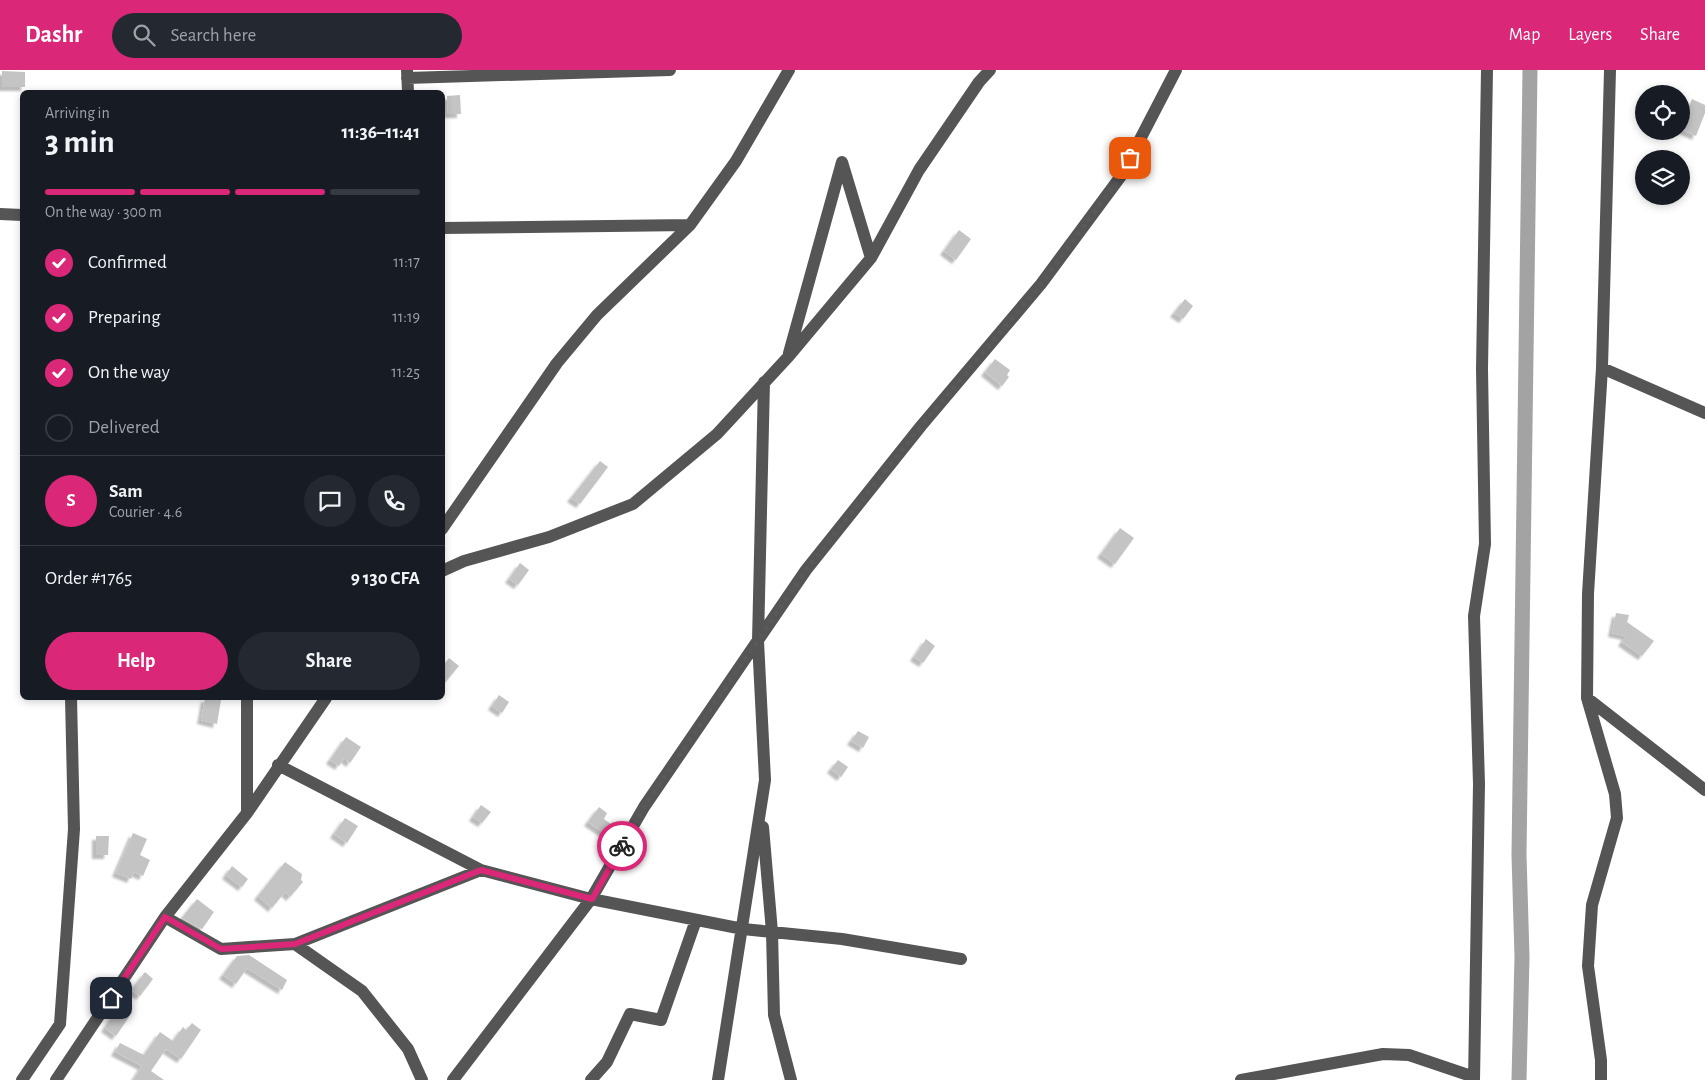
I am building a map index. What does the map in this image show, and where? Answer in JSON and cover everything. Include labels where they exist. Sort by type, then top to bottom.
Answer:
[{"type":"street","points":[[408,90],[407,74],[670,70]]},
{"type":"street","points":[[445,525],[557,363],[597,314],[690,225],[736,160],[789,70]]},
{"type":"street","points":[[445,570],[464,561],[549,537],[633,504],[717,434],[788,356],[871,258],[919,170],[979,82],[990,70]]},
{"type":"street","points":[[453,1080],[592,899],[644,807],[806,570],[921,426],[1041,284],[1121,176],[1176,70]]},
{"type":"street","points":[[1241,1080],[1383,1054],[1400,1054],[1474,1078],[1479,784],[1474,616],[1485,544],[1482,369],[1487,70]]},
{"type":"street","points":[[1601,1080],[1601,1060],[1590,994],[1592,905],[1617,818],[1615,794],[1587,698],[1588,594],[1602,368],[1610,70]]},
{"type":"street","points":[[788,356],[842,162],[871,258]]},
{"type":"street","points":[[0,214],[20,215]]},
{"type":"street","points":[[445,228],[690,225]]},
{"type":"street","points":[[1602,368],[1705,413]]},
{"type":"street","points":[[718,1080],[765,780],[758,641],[764,382]]},
{"type":"street","points":[[1587,698],[1705,790]]},
{"type":"street","points":[[22,1080],[60,1024],[74,828],[71,700]]},
{"type":"street","points":[[247,700],[247,813]]},
{"type":"street","points":[[56,1080],[165,917],[247,813],[278,765],[325,700]]},
{"type":"street","points":[[278,765],[481,870],[592,899],[743,930],[842,939],[961,959]]},
{"type":"street","points":[[761,806],[772,932],[774,1015],[791,1080]]},
{"type":"street","points":[[165,917],[221,949],[295,944],[481,870]]},
{"type":"street","points":[[591,1080],[607,1062],[630,1014],[661,1020],[696,920]]},
{"type":"street","points":[[295,944],[362,991],[408,1049],[422,1080]]},
{"type":"building","points":[[2,71],[25,72],[25,87],[2,87]]},
{"type":"building","points":[[460,95],[461,114],[448,114],[447,96]]},
{"type":"building","points":[[1692,99],[1705,105],[1705,113],[1696,136],[1690,133],[1690,104]]},
{"type":"building","points":[[959,230],[971,239],[956,260],[944,251]]},
{"type":"building","points":[[1185,299],[1193,306],[1183,319],[1174,313]]},
{"type":"building","points":[[995,359],[1010,370],[1007,375],[1009,377],[1002,386],[985,372]]},
{"type":"building","points":[[600,461],[608,467],[580,504],[571,498]]},
{"type":"building","points":[[1120,528],[1134,538],[1115,564],[1101,554]]},
{"type":"building","points":[[520,563],[529,570],[518,585],[509,579]]},
{"type":"building","points":[[1616,613],[1629,615],[1627,622],[1654,641],[1642,656],[1622,642],[1626,636],[1612,633]]},
{"type":"building","points":[[926,639],[935,646],[923,663],[914,657]]},
{"type":"building","points":[[449,658],[459,666],[445,682],[445,663]]},
{"type":"building","points":[[499,695],[509,702],[502,713],[492,706]]},
{"type":"building","points":[[205,700],[221,700],[217,724],[201,720]]},
{"type":"building","points":[[858,731],[869,737],[863,748],[851,741]]},
{"type":"building","points":[[346,737],[361,747],[350,763],[344,758],[339,766],[330,760]]},
{"type":"building","points":[[838,760],[848,767],[841,777],[831,769]]},
{"type":"building","points":[[481,805],[491,812],[482,823],[473,817]]},
{"type":"building","points":[[599,807],[607,813],[604,819],[611,824],[604,833],[588,822]]},
{"type":"building","points":[[345,818],[358,826],[347,843],[334,834]]},
{"type":"building","points":[[133,833],[147,839],[140,855],[150,860],[143,876],[134,872],[131,879],[116,873]]},
{"type":"building","points":[[96,836],[109,836],[108,855],[96,855]]},
{"type":"building","points":[[285,862],[302,874],[301,880],[303,882],[290,897],[285,892],[272,908],[258,896]]},
{"type":"building","points":[[232,866],[248,879],[242,887],[226,875]]},
{"type":"building","points":[[197,899],[214,912],[202,929],[182,918]]},
{"type":"building","points":[[249,955],[287,980],[282,990],[247,968],[236,984],[223,975],[237,956]]},
{"type":"building","points":[[145,972],[153,979],[140,996],[131,990]]},
{"type":"building","points":[[117,1009],[129,1017],[116,1036],[105,1028]]},
{"type":"building","points":[[192,1023],[201,1030],[181,1059],[166,1049],[151,1071],[164,1080],[133,1080],[142,1066],[115,1052],[120,1043],[144,1055],[160,1032],[173,1041],[183,1027],[186,1030]]},
{"type":"waterway","points":[[1519,1080],[1522,957],[1519,855],[1530,70]]},
{"type":"way so far","points":[[622,846],[644,807],[806,570],[921,426],[1041,284],[1121,176],[1130,158]]},
{"type":"route","points":[[111,998],[165,917],[221,949],[295,944],[355,922],[481,870],[592,899],[622,846]]}]
